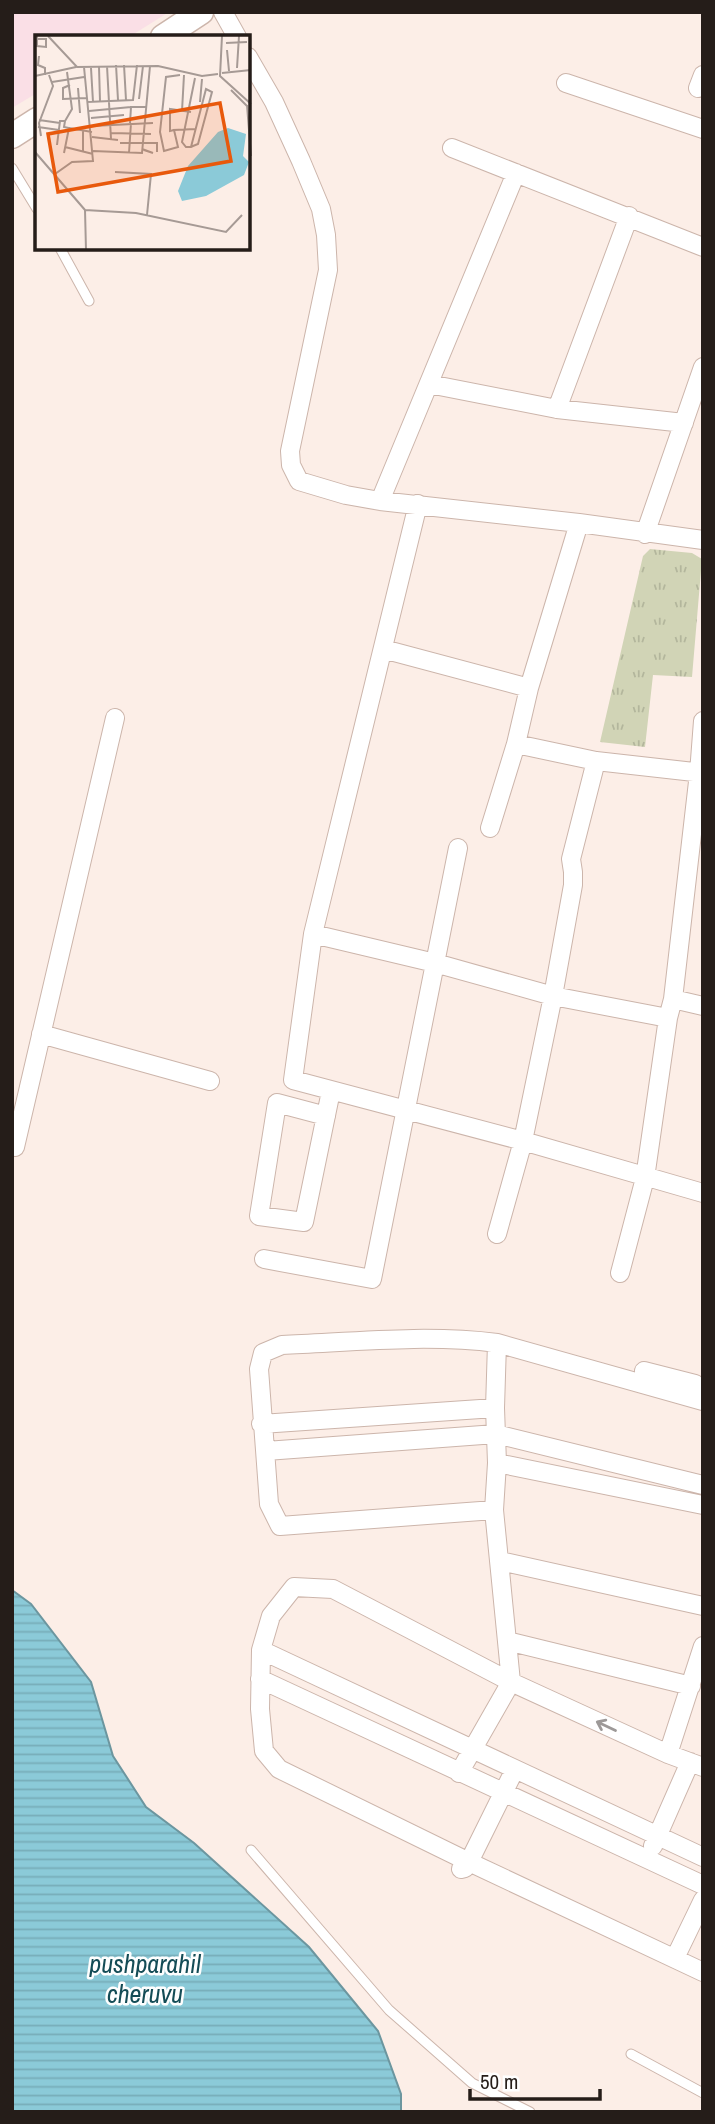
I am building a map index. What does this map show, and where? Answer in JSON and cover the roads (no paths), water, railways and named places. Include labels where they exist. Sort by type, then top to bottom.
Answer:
[{"type":"street","points":[[166,35],[201,12]]},
{"type":"street","points":[[223,12],[236,35]]},
{"type":"street","points":[[250,60],[274,102],[301,161],[321,209],[326,235],[328,270],[290,451],[291,465],[299,481],[346,495],[380,501],[703,540]]},
{"type":"street","points":[[566,83],[703,129]]},
{"type":"street","points":[[12,136],[35,121]]},
{"type":"street","points":[[452,148],[703,247]]},
{"type":"street","points":[[380,501],[516,173]]},
{"type":"street","points":[[556,409],[629,216]]},
{"type":"street","points":[[645,534],[703,367]]},
{"type":"street","points":[[429,384],[556,409],[684,422]]},
{"type":"street","points":[[418,504],[313,934],[293,1080],[523,1141],[703,1193]]},
{"type":"street","points":[[490,828],[579,523]]},
{"type":"street","points":[[383,649],[529,688]]},
{"type":"street","points":[[12,1146],[15,1147],[115,718]]},
{"type":"street","points":[[620,1273],[645,1178],[673,999],[701,773],[703,722]]},
{"type":"street","points":[[516,744],[596,761],[701,773]]},
{"type":"street","points":[[497,1234],[523,1141],[553,996],[572,885],[571,859],[596,761]]},
{"type":"street","points":[[264,1259],[372,1279],[458,848]]},
{"type":"street","points":[[313,934],[435,963],[553,996],[668,1018]]},
{"type":"street","points":[[673,999],[703,1006]]},
{"type":"street","points":[[41,1034],[209,1081]]},
{"type":"street","points":[[326,1116],[277,1103],[259,1216],[304,1222],[326,1116],[331,1091]]},
{"type":"street","points":[[494,1510],[280,1526],[269,1504],[266,1451],[261,1424],[259,1369],[262,1353],[282,1345],[412,1339],[497,1343],[702,1401],[700,1390],[695,1384],[637,1370]]},
{"type":"street","points":[[459,1773],[511,1682],[494,1510],[497,1463],[497,1343]]},
{"type":"street","points":[[261,1424],[495,1408]]},
{"type":"street","points":[[266,1451],[496,1434],[703,1485]]},
{"type":"street","points":[[497,1463],[703,1505]]},
{"type":"street","points":[[389,1519],[392,1528],[399,1530],[452,1526]]},
{"type":"street","points":[[500,1561],[703,1606]]},
{"type":"street","points":[[647,1859],[696,1765],[511,1682],[332,1589],[294,1587],[271,1616],[261,1650],[260,1679],[264,1751],[279,1769],[703,1972]]},
{"type":"street","points":[[507,1641],[691,1686]]},
{"type":"street","points":[[261,1650],[703,1857]]},
{"type":"street","points":[[668,1754],[702,1651]]},
{"type":"street","points":[[260,1679],[703,1885]]},
{"type":"street","points":[[394,1839],[458,1870],[465,1868],[515,1769]]},
{"type":"street","points":[[675,1958],[703,1900]]},
{"type":"lane","points":[[12,168],[35,206]]},
{"type":"lane","points":[[61,250],[89,301]]},
{"type":"lane","points":[[251,1850],[389,2010],[472,2083],[530,2112]]},
{"type":"lane","points":[[631,2054],[703,2093]]},
{"type":"water","name":"pushparahil cheruvu","points":[[12,1590],[31,1604],[91,1682],[113,1756],[146,1807],[194,1843],[309,1947],[378,2031],[401,2094],[401,2112],[12,2112]]}]
